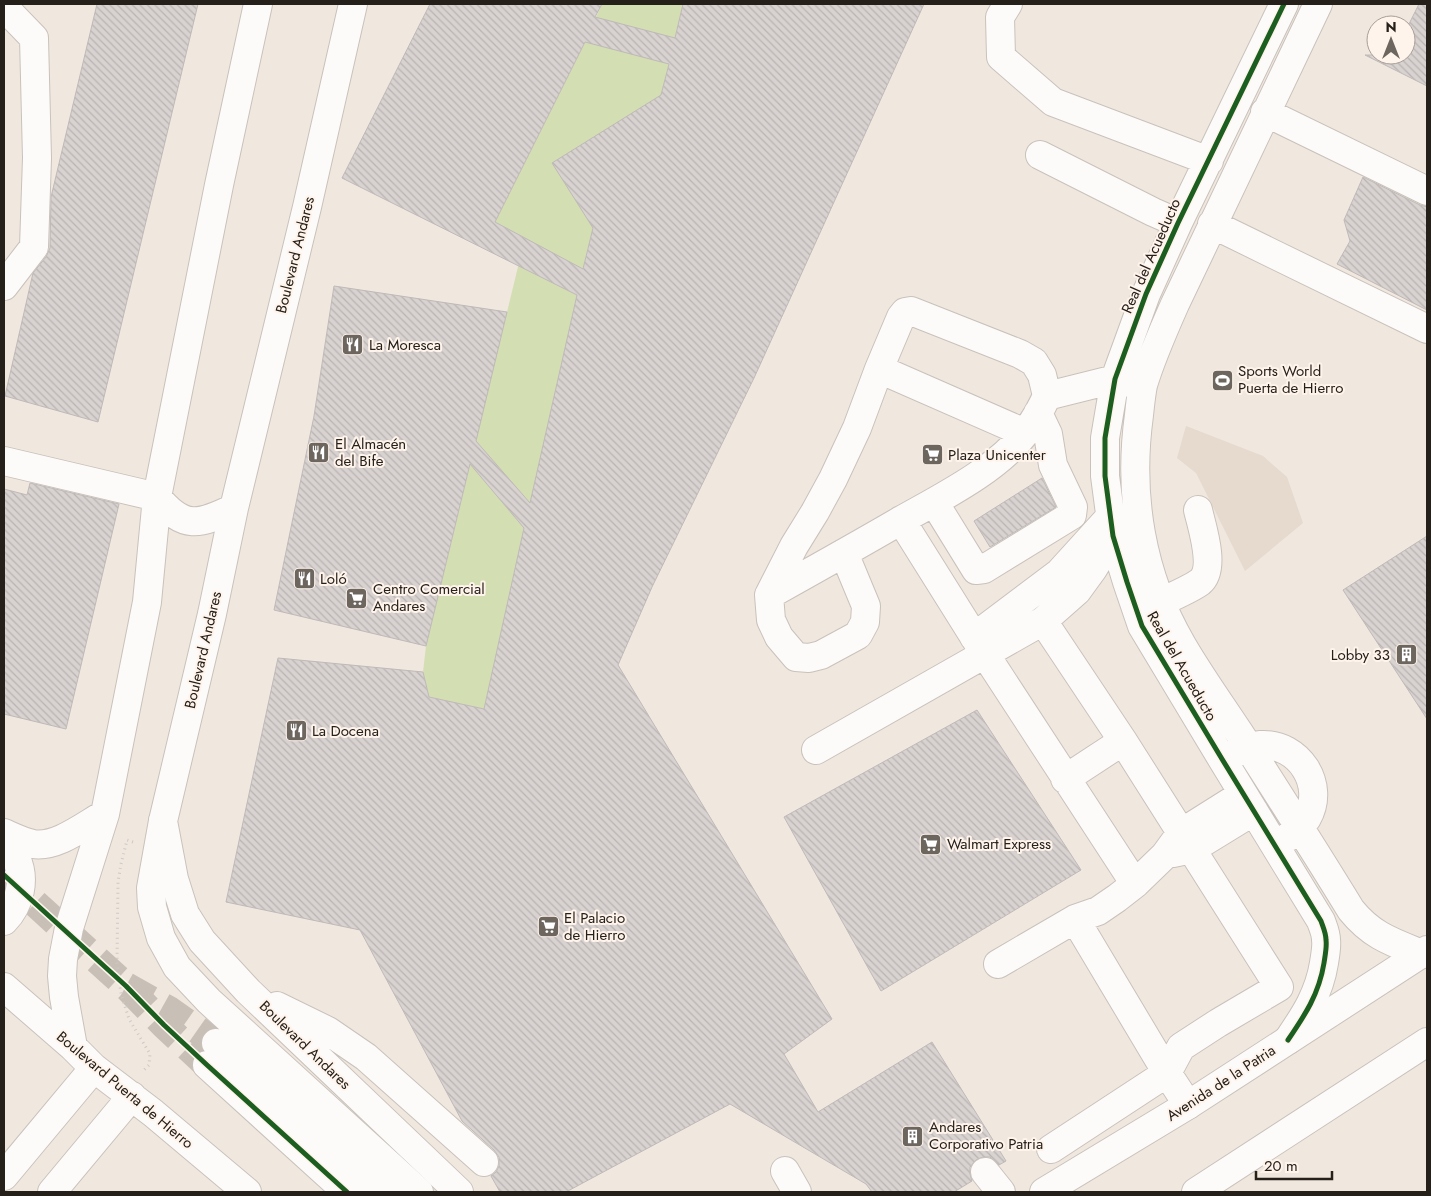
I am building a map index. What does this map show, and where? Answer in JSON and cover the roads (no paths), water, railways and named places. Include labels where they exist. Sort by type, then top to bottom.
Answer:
[{"type":"street","points":[[73,1047],[64,997],[63,960],[69,928],[105,814],[147,602],[157,497],[219,185],[258,4]]},
{"type":"street","name":"Boulevard Andares","points":[[353,4],[223,555],[212,614],[163,821],[174,879],[185,914],[202,940],[248,991],[459,1192]]},
{"type":"street","points":[[1008,4],[1000,18],[1001,56],[1053,102],[1208,161]]},
{"type":"street","name":"Real del Acueducto","points":[[1284,4],[1178,223],[1146,294],[1115,379],[1105,438],[1105,476],[1112,526],[1127,582],[1142,626],[1321,921],[1326,939],[1322,975],[1307,1012],[1288,1040]]},
{"type":"street","name":"Real del Acueducto","points":[[1318,4],[1174,304],[1157,346],[1143,386],[1135,441],[1136,497],[1144,552],[1155,587],[1182,645],[1351,910],[1373,932],[1386,939],[1426,952]]},
{"type":"street","points":[[4,7],[34,38],[37,158],[34,247],[4,286]]},
{"type":"street","points":[[1266,112],[1427,191]]},
{"type":"street","points":[[1040,155],[1178,223]]},
{"type":"street","points":[[1212,224],[1427,329]]},
{"type":"street","points":[[844,553],[866,606],[865,622],[858,634],[821,655],[810,658],[796,657],[779,637],[771,620],[769,595],[794,546],[833,479],[857,428],[901,317],[905,312],[911,311],[1020,354],[1034,362],[1042,375],[1037,414],[1048,434],[1054,465],[1073,507],[1072,515],[984,569],[976,570],[934,502]]},
{"type":"street","points":[[879,369],[1037,414]]},
{"type":"street","points":[[769,595],[934,502],[970,479],[1003,456],[1037,414],[1115,379],[1143,386]]},
{"type":"street","points":[[4,461],[157,497],[168,510],[182,519],[199,522],[214,518],[234,508]]},
{"type":"street","points":[[816,750],[979,645],[1112,526],[1136,497]]},
{"type":"street","points":[[1162,602],[1201,581],[1208,567],[1208,550],[1198,510]]},
{"type":"street","points":[[901,520],[979,645],[1134,884]]},
{"type":"street","points":[[979,645],[1043,622],[1077,591],[1093,569],[1112,526]]},
{"type":"street","points":[[153,539],[170,531],[183,528],[196,530],[202,532],[223,555]]},
{"type":"street","points":[[1043,622],[1123,741],[1279,987],[1181,1047],[1167,1072],[1051,1150]]},
{"type":"street","points":[[1065,779],[1123,741]]},
{"type":"street","points":[[1222,759],[1248,748],[1261,745],[1274,746],[1286,750],[1297,757],[1305,766],[1311,778],[1313,791],[1312,805],[1300,828],[1276,848]]},
{"type":"street","points":[[998,964],[1075,919],[1098,911],[1134,884],[1165,855],[1249,802]]},
{"type":"street","points":[[4,833],[34,844],[47,844],[73,833],[105,814]]},
{"type":"street","points":[[163,821],[150,888],[152,907],[161,938],[177,967],[210,1001],[419,1192]]},
{"type":"street","points":[[4,837],[16,859],[21,885],[13,910],[4,921]]},
{"type":"street","points":[[1075,919],[1188,1105]]},
{"type":"street","name":"Avenida de la Patria","points":[[1044,1192],[1188,1105],[1426,952]]},
{"type":"street","name":"Boulevard Puerta de Hierro","points":[[4,987],[73,1047],[94,1068],[128,1093],[248,1192]]},
{"type":"street","points":[[248,991],[328,1031],[366,1056],[484,1162]]},
{"type":"street","points":[[1196,1192],[1427,1042]]},
{"type":"street","points":[[347,1192],[211,1054],[383,1192]]},
{"type":"street","points":[[4,1176],[94,1068]]},
{"type":"street","points":[[52,1192],[128,1093]]},
{"type":"tunnel","points":[[4,875],[126,986],[207,1065]]},
{"type":"tunnel","points":[[126,986],[169,1010],[216,1043]]},
{"type":"place","name":"La Moresca","points":[[353,345]]},
{"type":"place","name":"Sports World Puerta de Hierro","points":[[1222,380]]},
{"type":"place","name":"El Almacén del Bife","points":[[319,453]]},
{"type":"place","name":"Plaza Unicenter","points":[[932,455]]},
{"type":"place","name":"Loló","points":[[304,579]]},
{"type":"place","name":"Centro Comercial Andares","points":[[357,598]]},
{"type":"place","name":"Lobby 33","points":[[1406,655]]},
{"type":"place","name":"La Docena","points":[[296,731]]},
{"type":"place","name":"Walmart Express","points":[[931,844]]},
{"type":"place","name":"El Palacio de Hierro","points":[[548,927]]},
{"type":"place","name":"Andares Corporativo Patria","points":[[913,1136]]}]
